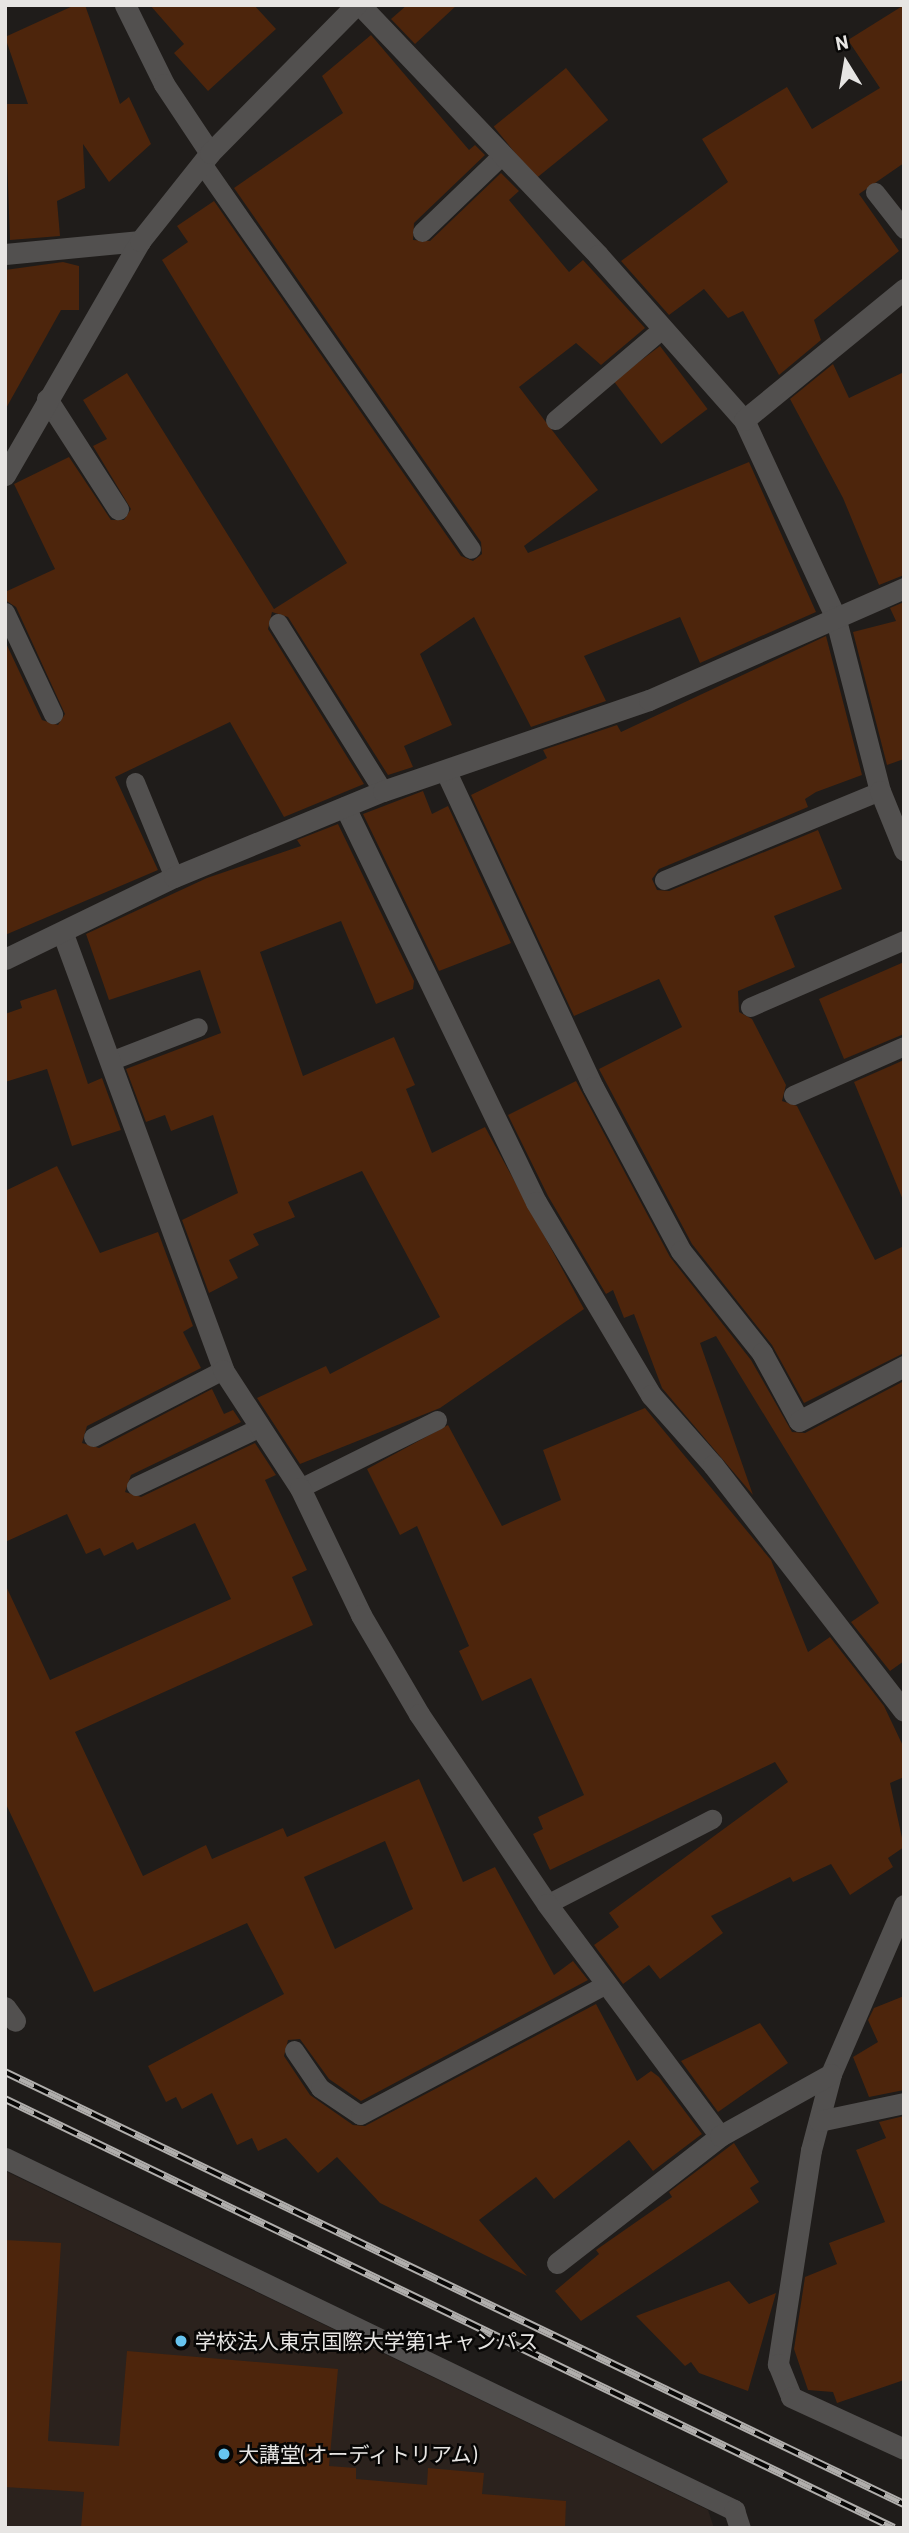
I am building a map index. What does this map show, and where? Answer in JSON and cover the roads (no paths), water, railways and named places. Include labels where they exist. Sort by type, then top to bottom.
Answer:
[{"type":"street","points":[[125,5],[164,84],[206,159]]},
{"type":"street","points":[[5,475],[12,453],[140,241],[206,159],[353,6],[503,154],[744,420],[835,616],[880,791],[904,850]]},
{"type":"street","points":[[5,254],[140,241]]},
{"type":"street","points":[[744,420],[904,289]]},
{"type":"street","points":[[47,399],[118,509]]},
{"type":"street","points":[[5,959],[63,934],[174,877],[383,792],[447,774],[649,700],[835,616],[904,588]]},
{"type":"street","points":[[447,774],[593,1087],[681,1251],[762,1353],[799,1421],[904,1366]]},
{"type":"street","points":[[345,807],[536,1202],[651,1395],[713,1465],[904,1711]]},
{"type":"street","points":[[63,934],[223,1370],[300,1488],[360,1615],[419,1714],[547,1904],[720,2136]]},
{"type":"street","points":[[904,1905],[831,2074],[819,2121],[778,2364],[791,2397],[904,2449]]},
{"type":"street","points":[[557,2263],[720,2136],[831,2074]]},
{"type":"street","points":[[819,2121],[904,2103]]},
{"type":"street","points":[[5,2158],[734,2510],[740,2528]]},
{"type":"lane","points":[[422,232],[503,154]]},
{"type":"lane","points":[[206,159],[471,550]]},
{"type":"lane","points":[[875,192],[904,229]]},
{"type":"lane","points":[[555,420],[662,329]]},
{"type":"lane","points":[[5,612],[53,714]]},
{"type":"lane","points":[[278,623],[383,792]]},
{"type":"lane","points":[[135,782],[174,877]]},
{"type":"lane","points":[[664,880],[880,791]]},
{"type":"lane","points":[[750,1007],[904,940]]},
{"type":"lane","points":[[110,1061],[198,1027]]},
{"type":"lane","points":[[793,1095],[904,1046]]},
{"type":"lane","points":[[93,1437],[223,1370]]},
{"type":"lane","points":[[300,1488],[437,1420]]},
{"type":"lane","points":[[136,1486],[260,1427]]},
{"type":"lane","points":[[547,1904],[712,1819]]},
{"type":"lane","points":[[294,2050],[320,2088],[360,2115],[605,1984]]},
{"type":"railway","points":[[5,2072],[904,2504]]},
{"type":"railway","points":[[5,2099],[894,2528]]},
{"type":"place","name":"学校法人東京国際大学第1キャンパス","points":[[181,2341]]},
{"type":"place","name":"大講堂(オーディトリアム)","points":[[224,2454]]}]
